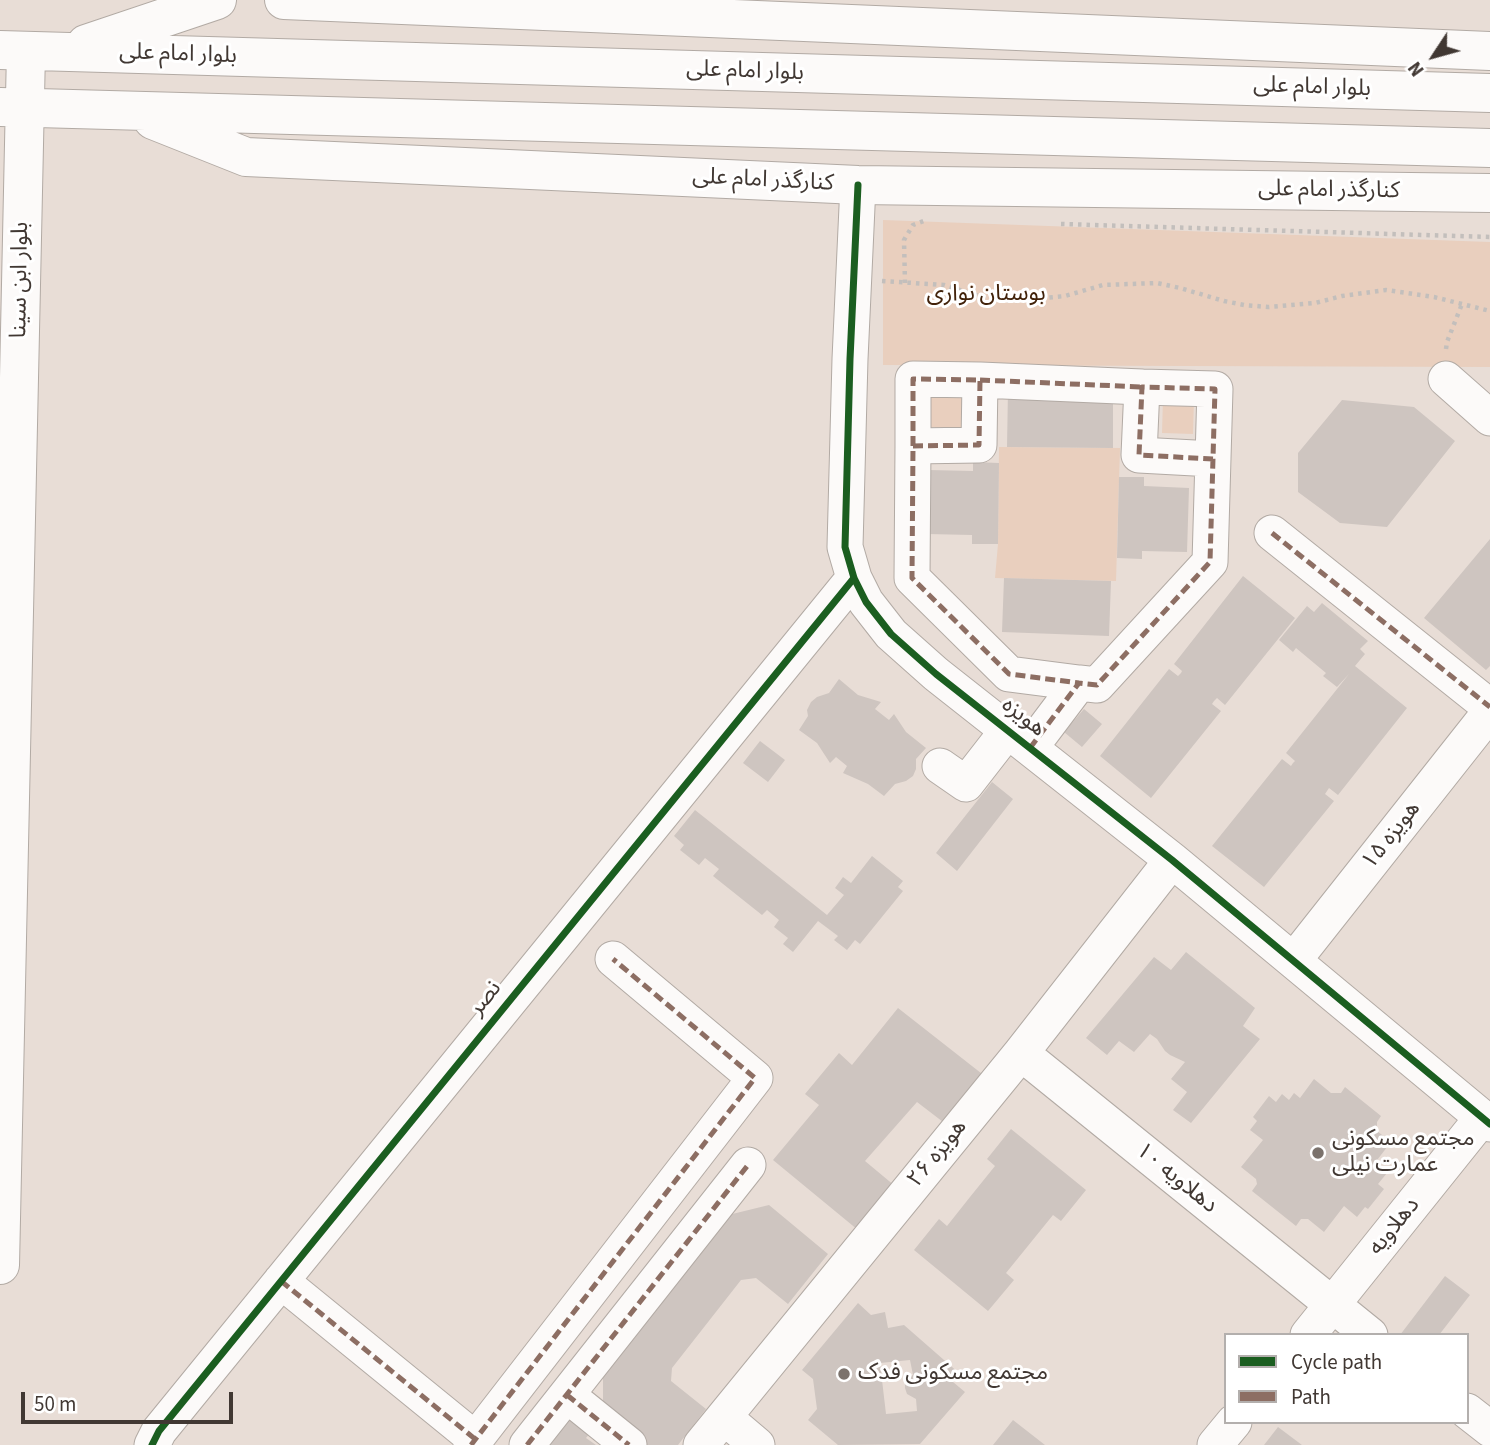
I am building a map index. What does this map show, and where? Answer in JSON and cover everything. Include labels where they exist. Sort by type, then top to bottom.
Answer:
[{"type":"main road","points":[[30,51],[217,0]]},
{"type":"main road","points":[[284,0],[1490,51]]},
{"type":"main road","name":"بلوار امام علی","points":[[30,51],[1490,93]]},
{"type":"main road","name":"بلوار ابن سینا","points":[[0,1265],[12,108],[30,51]]},
{"type":"main road","points":[[12,108],[1490,148]]},
{"type":"main road","name":"کنارگذر امام علی","points":[[129,110],[246,157],[858,185],[1490,193]]},
{"type":"street","name":"هویزه","points":[[858,185],[845,547],[854,578],[866,602],[891,634],[936,674],[1172,860],[1486,1121]]},
{"type":"street","points":[[913,379],[979,380],[1215,389],[1210,562],[1097,685],[1009,674],[912,578],[913,379]]},
{"type":"street","points":[[1446,379],[1490,418]]},
{"type":"street","points":[[913,446],[979,445],[979,380]]},
{"type":"street","points":[[1142,387],[1139,455],[1213,459]]},
{"type":"street","points":[[1272,533],[1490,710]]},
{"type":"street","name":"نصر","points":[[152,1445],[159,1431],[854,578]]},
{"type":"street","points":[[940,766],[966,784],[1079,683]]},
{"type":"street","name":"هویزه ۱۵","points":[[1294,960],[1490,710]]},
{"type":"street","name":"هویزه ۲۶","points":[[701,1445],[1021,1052],[1172,860]]},
{"type":"street","points":[[281,1282],[473,1442],[755,1078],[613,959]]},
{"type":"street","name":"دهلاویه ۱۰","points":[[1021,1052],[1367,1333]]},
{"type":"street","name":"دهلاویه","points":[[1310,1333],[1486,1121]]},
{"type":"street","points":[[527,1445],[748,1165]]},
{"type":"street","points":[[567,1395],[629,1445]]},
{"type":"street","points":[[1469,1413],[1490,1429]]},
{"type":"street","points":[[723,1417],[757,1445]]},
{"type":"street","points":[[1215,1445],[1232,1424]]},
{"type":"path","points":[[905,283],[904,240],[913,225],[929,219]]},
{"type":"path","points":[[1051,223],[1490,237]]},
{"type":"path","points":[[854,280],[944,285],[992,300],[1015,301],[1065,296],[1103,285],[1157,283],[1224,301],[1268,307],[1315,303],[1386,290],[1410,292],[1490,311]]},
{"type":"path","points":[[1446,379],[1447,342],[1462,304]]},
{"type":"green space","name":"بوستان نواری","points":[[883,220],[1490,242],[1490,367],[883,365]]},
{"type":"green space","points":[[928,390],[964,391],[964,428],[928,427]]},
{"type":"green space","points":[[1163,398],[1194,399],[1193,434],[1162,433]]},
{"type":"green space","points":[[999,447],[1120,448],[1116,581],[995,578]]},
{"type":"building","points":[[1008,390],[1113,391],[1113,448],[1007,447]]},
{"type":"building","points":[[1342,400],[1414,407],[1455,441],[1387,527],[1340,523],[1298,492],[1298,453]]},
{"type":"building","points":[[973,462],[999,463],[998,544],[972,544],[972,535],[927,534],[928,470],[973,471]]},
{"type":"building","points":[[1119,477],[1144,477],[1144,486],[1189,488],[1187,552],[1142,551],[1142,559],[1117,558]]},
{"type":"building","points":[[1490,539],[1490,666],[1486,670],[1424,618]]},
{"type":"building","points":[[1243,576],[1295,618],[1225,705],[1217,698],[1214,701],[1212,704],[1221,711],[1151,798],[1100,756],[1169,669],[1178,676],[1181,673],[1174,664]]},
{"type":"building","points":[[1004,578],[1111,581],[1109,636],[1002,632]]},
{"type":"building","points":[[1322,603],[1368,641],[1360,649],[1365,654],[1355,666],[1407,708],[1338,795],[1329,788],[1325,794],[1334,801],[1264,887],[1212,846],[1282,759],[1291,766],[1295,761],[1286,753],[1349,674],[1337,687],[1323,676],[1326,673],[1296,648],[1293,652],[1279,640],[1307,606],[1314,612]]},
{"type":"building","points":[[839,679],[858,695],[881,702],[875,709],[889,720],[894,714],[906,732],[926,748],[916,759],[913,776],[895,784],[884,796],[868,784],[843,773],[847,766],[836,757],[830,763],[817,743],[799,730],[808,716],[807,710],[811,702],[829,693]]},
{"type":"building","points":[[1084,709],[1102,724],[1082,747],[1064,732]]},
{"type":"building","points":[[760,741],[785,760],[768,782],[743,763]]},
{"type":"building","points":[[992,782],[1013,799],[957,871],[936,853]]},
{"type":"building","points":[[695,810],[827,915],[844,895],[835,888],[843,877],[851,883],[872,856],[903,881],[898,887],[903,891],[860,944],[855,940],[847,950],[834,940],[838,936],[818,921],[793,952],[783,944],[788,938],[774,927],[779,920],[767,910],[762,915],[713,876],[719,869],[705,858],[699,865],[680,850],[684,845],[674,836]]},
{"type":"building","points":[[1186,952],[1255,1008],[1243,1026],[1260,1039],[1191,1123],[1173,1110],[1187,1092],[1171,1079],[1185,1062],[1165,1051],[1157,1039],[1150,1034],[1134,1052],[1119,1041],[1107,1055],[1086,1038],[1154,957],[1171,970]]},
{"type":"building","points":[[898,1008],[986,1077],[947,1125],[917,1102],[865,1161],[895,1186],[858,1230],[773,1160],[819,1105],[805,1094],[839,1053],[852,1065]]},
{"type":"building","name":"مجتمع مسکونی عمارت نیلی","points":[[1314,1079],[1331,1093],[1341,1093],[1345,1087],[1381,1116],[1377,1122],[1377,1131],[1391,1142],[1374,1164],[1387,1173],[1378,1184],[1384,1189],[1368,1209],[1365,1207],[1357,1217],[1344,1206],[1324,1232],[1308,1219],[1301,1219],[1296,1226],[1252,1191],[1257,1184],[1256,1179],[1241,1167],[1263,1140],[1250,1130],[1257,1121],[1253,1117],[1269,1096],[1276,1102],[1282,1094],[1289,1100],[1294,1093],[1300,1098]]},
{"type":"building","points":[[1011,1129],[1086,1190],[1061,1221],[1053,1215],[1006,1273],[1014,1280],[988,1311],[914,1250],[939,1219],[947,1226],[995,1166],[987,1159]]},
{"type":"building","points":[[769,1205],[828,1254],[788,1304],[756,1278],[741,1280],[672,1368],[671,1381],[706,1409],[678,1445],[646,1445],[603,1411],[603,1356],[716,1218]]},
{"type":"building","points":[[1445,1276],[1470,1295],[1441,1333],[1402,1333]]},
{"type":"building","name":"مجتمع مسکونی فدک","points":[[858,1303],[871,1315],[885,1312],[888,1328],[904,1325],[960,1374],[953,1382],[965,1392],[920,1444],[838,1445],[808,1420],[817,1409],[813,1379],[802,1370]],"holes":[[[910,1360],[913,1375],[905,1383],[905,1388],[907,1394],[916,1399],[917,1411],[886,1414],[880,1363]]]},
{"type":"building","points":[[559,1406],[591,1432],[586,1438],[596,1445],[551,1445],[536,1434]]},
{"type":"building","points":[[1013,1420],[1045,1445],[993,1445]]},
{"type":"building","points":[[1278,1427],[1302,1445],[1264,1445]]},
{"type":"marked path","points":[[913,446],[979,445],[980,380],[913,379],[912,578],[1009,674],[1079,683]]},
{"type":"marked path","points":[[980,380],[1142,387]]},
{"type":"marked path","points":[[1030,748],[1079,683],[1097,685],[1210,562],[1215,389],[1142,387],[1139,455],[1213,459]]},
{"type":"marked path","points":[[1272,533],[1490,707]]},
{"type":"marked path","points":[[471,1445],[755,1078],[613,959]]},
{"type":"marked path","points":[[527,1445],[748,1165]]},
{"type":"marked path","points":[[281,1281],[475,1439]]},
{"type":"marked path","points":[[567,1395],[629,1445]]},
{"type":"cycle path","points":[[858,185],[845,547],[854,578],[866,602],[891,634],[936,674],[1172,860],[1490,1124]]},
{"type":"cycle path","points":[[152,1445],[159,1431],[854,578]]},
{"type":"place","name":"مجتمع مسکونی عمارت نیلی","points":[[1318,1153]]},
{"type":"place","name":"مجتمع مسکونی فدک","points":[[844,1374]]}]
